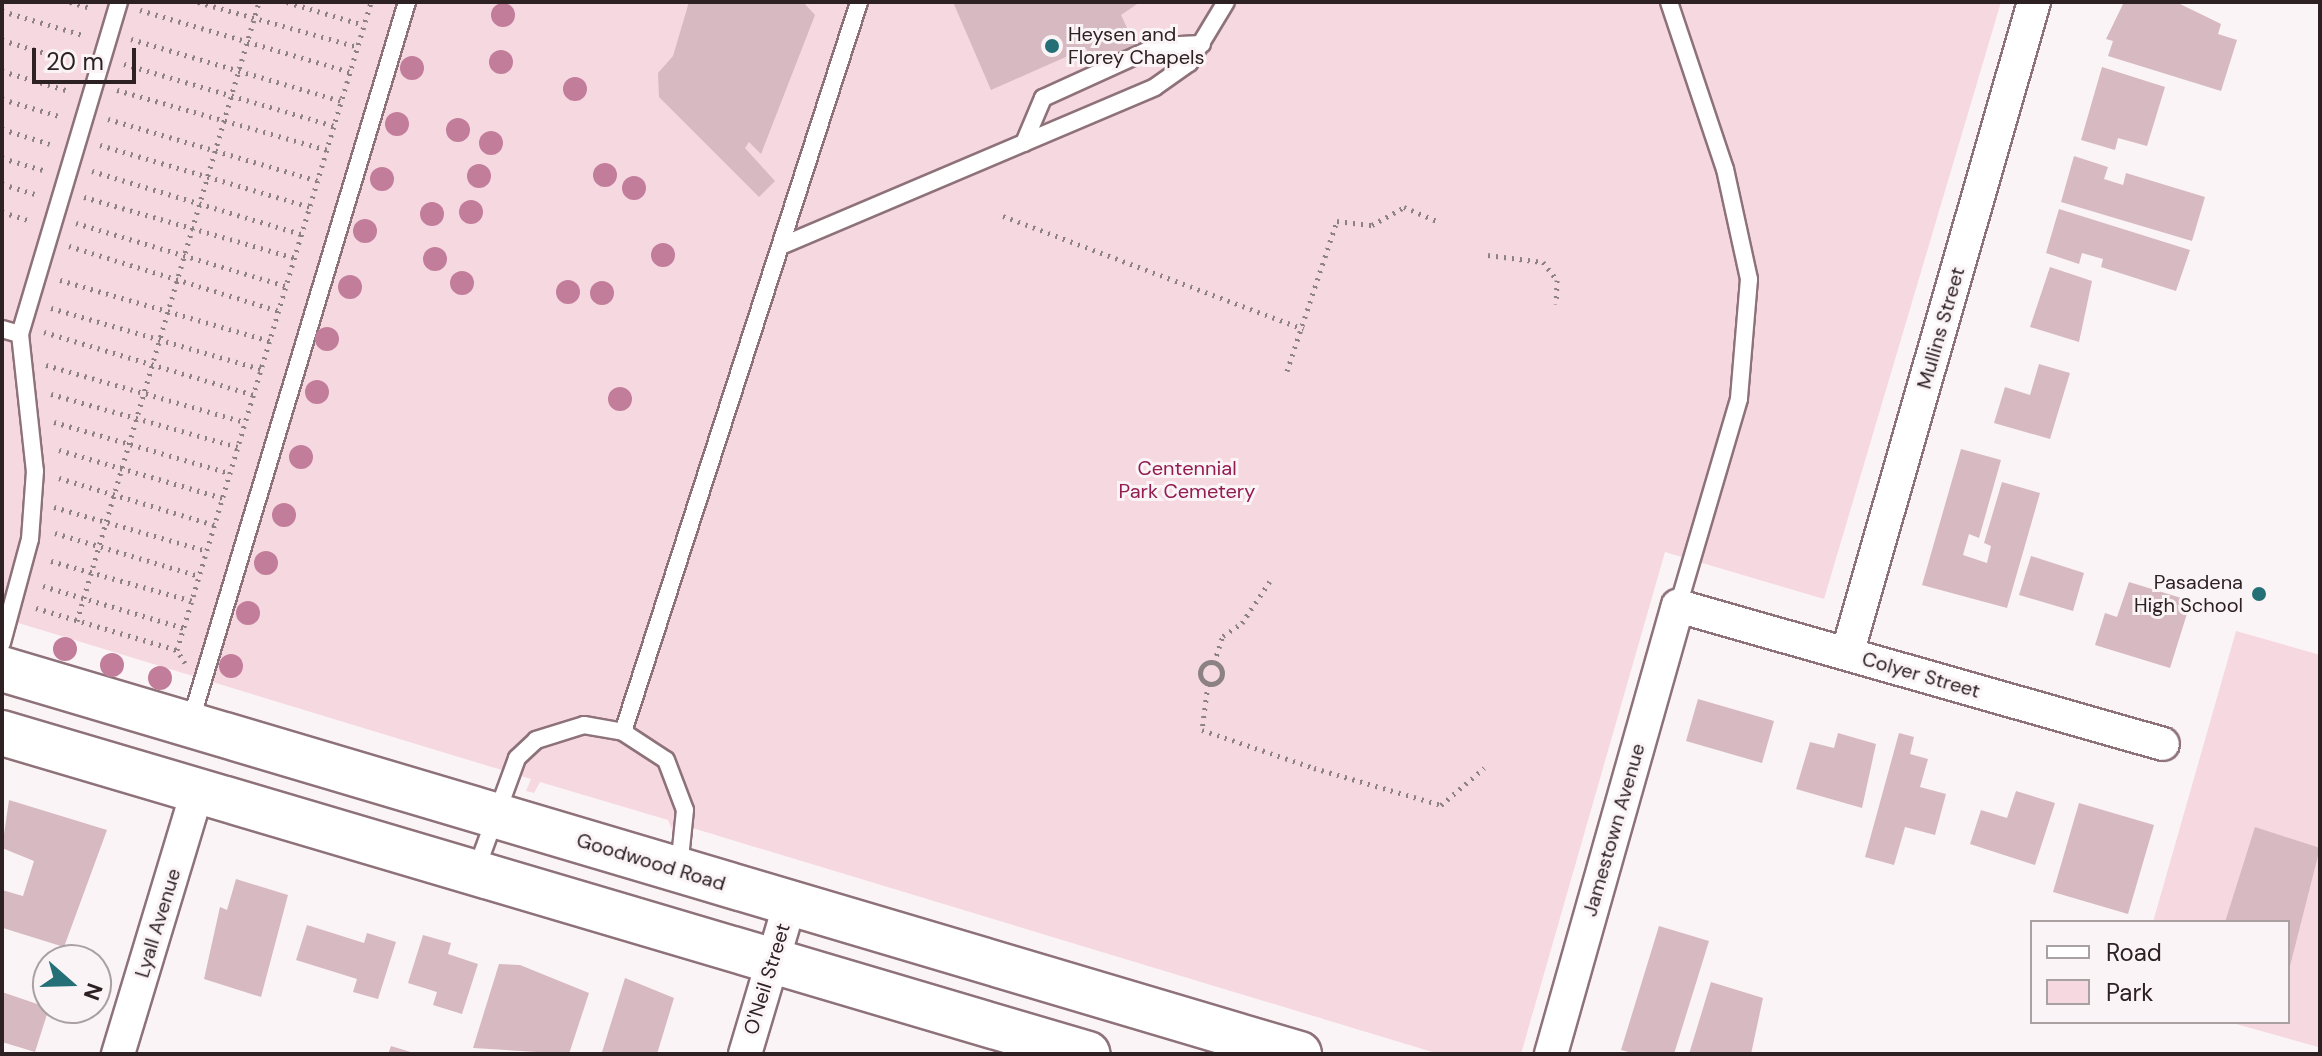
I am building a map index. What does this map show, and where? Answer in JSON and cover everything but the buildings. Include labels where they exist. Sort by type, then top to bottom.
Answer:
[{"type":"main road","name":"Goodwood Road","points":[[2,669],[1299,1054]]},
{"type":"main road","points":[[2,733],[1088,1054]]},
{"type":"street","name":"Mullins Street","points":[[1847,654],[2034,2]]},
{"type":"street","name":"Colyer Street","points":[[1678,606],[2163,744]]},
{"type":"street","name":"Jamestown Avenue","points":[[1551,1054],[1678,606]]},
{"type":"street","name":"Lyall Avenue","points":[[118,1054],[197,792]]},
{"type":"street","name":"O'Neil Street","points":[[745,1054],[790,903]]},
{"type":"lane","points":[[190,724],[407,2]]},
{"type":"lane","points":[[623,732],[859,2]]},
{"type":"lane","points":[[781,246],[1155,87],[1202,44],[1226,2]]},
{"type":"lane","points":[[1669,2],[1725,169],[1749,279],[1739,399],[1678,606]]},
{"type":"lane","points":[[2,643],[26,553],[35,471],[21,330],[118,3]]},
{"type":"lane","points":[[1024,143],[1043,98],[1157,46],[1202,44]]},
{"type":"lane","points":[[2,329],[21,330]]},
{"type":"lane","points":[[475,875],[493,814],[517,758],[536,740],[584,725],[623,732],[666,760],[678,783],[688,835],[679,870]]},
{"type":"path","points":[[198,2],[358,47]]},
{"type":"path","points":[[77,621],[259,2]]},
{"type":"path","points":[[287,2],[364,25]]},
{"type":"path","points":[[13,601],[177,650],[371,2]]},
{"type":"path","points":[[118,3],[350,72]]},
{"type":"path","points":[[2,11],[82,124],[185,256],[286,286]]},
{"type":"path","points":[[2,40],[82,124],[193,228],[295,258]]},
{"type":"path","points":[[2,71],[200,204],[301,234]]},
{"type":"path","points":[[2,158],[82,124],[239,71],[341,101]]},
{"type":"path","points":[[2,184],[82,124],[232,96],[334,126]]},
{"type":"path","points":[[2,99],[82,124],[208,177],[310,207]]},
{"type":"path","points":[[2,129],[225,121],[327,150]]},
{"type":"path","points":[[82,124],[216,151],[318,181]]},
{"type":"path","points":[[1287,371],[1337,221],[1372,225],[1404,207],[1439,222]]},
{"type":"path","points":[[1003,216],[1303,329]]},
{"type":"path","points":[[48,240],[279,311]]},
{"type":"path","points":[[1488,255],[1543,262],[1557,280],[1556,304]]},
{"type":"path","points":[[38,273],[270,341]]},
{"type":"path","points":[[29,301],[261,369]]},
{"type":"path","points":[[21,330],[153,364],[254,395]]},
{"type":"path","points":[[22,358],[245,422]]},
{"type":"path","points":[[25,386],[238,447]]},
{"type":"path","points":[[27,414],[230,473]]},
{"type":"path","points":[[31,441],[223,498]]},
{"type":"path","points":[[35,471],[215,525]]},
{"type":"path","points":[[33,500],[207,551]]},
{"type":"path","points":[[31,526],[199,576]]},
{"type":"path","points":[[26,553],[192,601]]},
{"type":"path","points":[[20,578],[184,628]]},
{"type":"path","points":[[1208,684],[1200,670],[1214,663],[1223,636],[1242,623],[1270,581]]},
{"type":"path","points":[[1214,663],[1222,675],[1208,684],[1199,712],[1207,734],[1441,805],[1484,768]]},
{"type":"green space","name":"Centennial Park Cemetery","points":[[2,2],[2001,2],[1824,599],[1665,552],[1521,1054],[1439,1054],[676,823],[674,834],[668,820],[540,782],[534,793],[526,791],[531,779],[2,618]]},
{"type":"green space","points":[[2236,631],[2320,655],[2318,1047],[2236,1024],[2290,1024],[2290,920],[2154,920]]},
{"type":"place","name":"Heysen and Florey Chapels","points":[[1052,46]]},
{"type":"place","name":"Pasadena High School","points":[[2259,594]]}]
